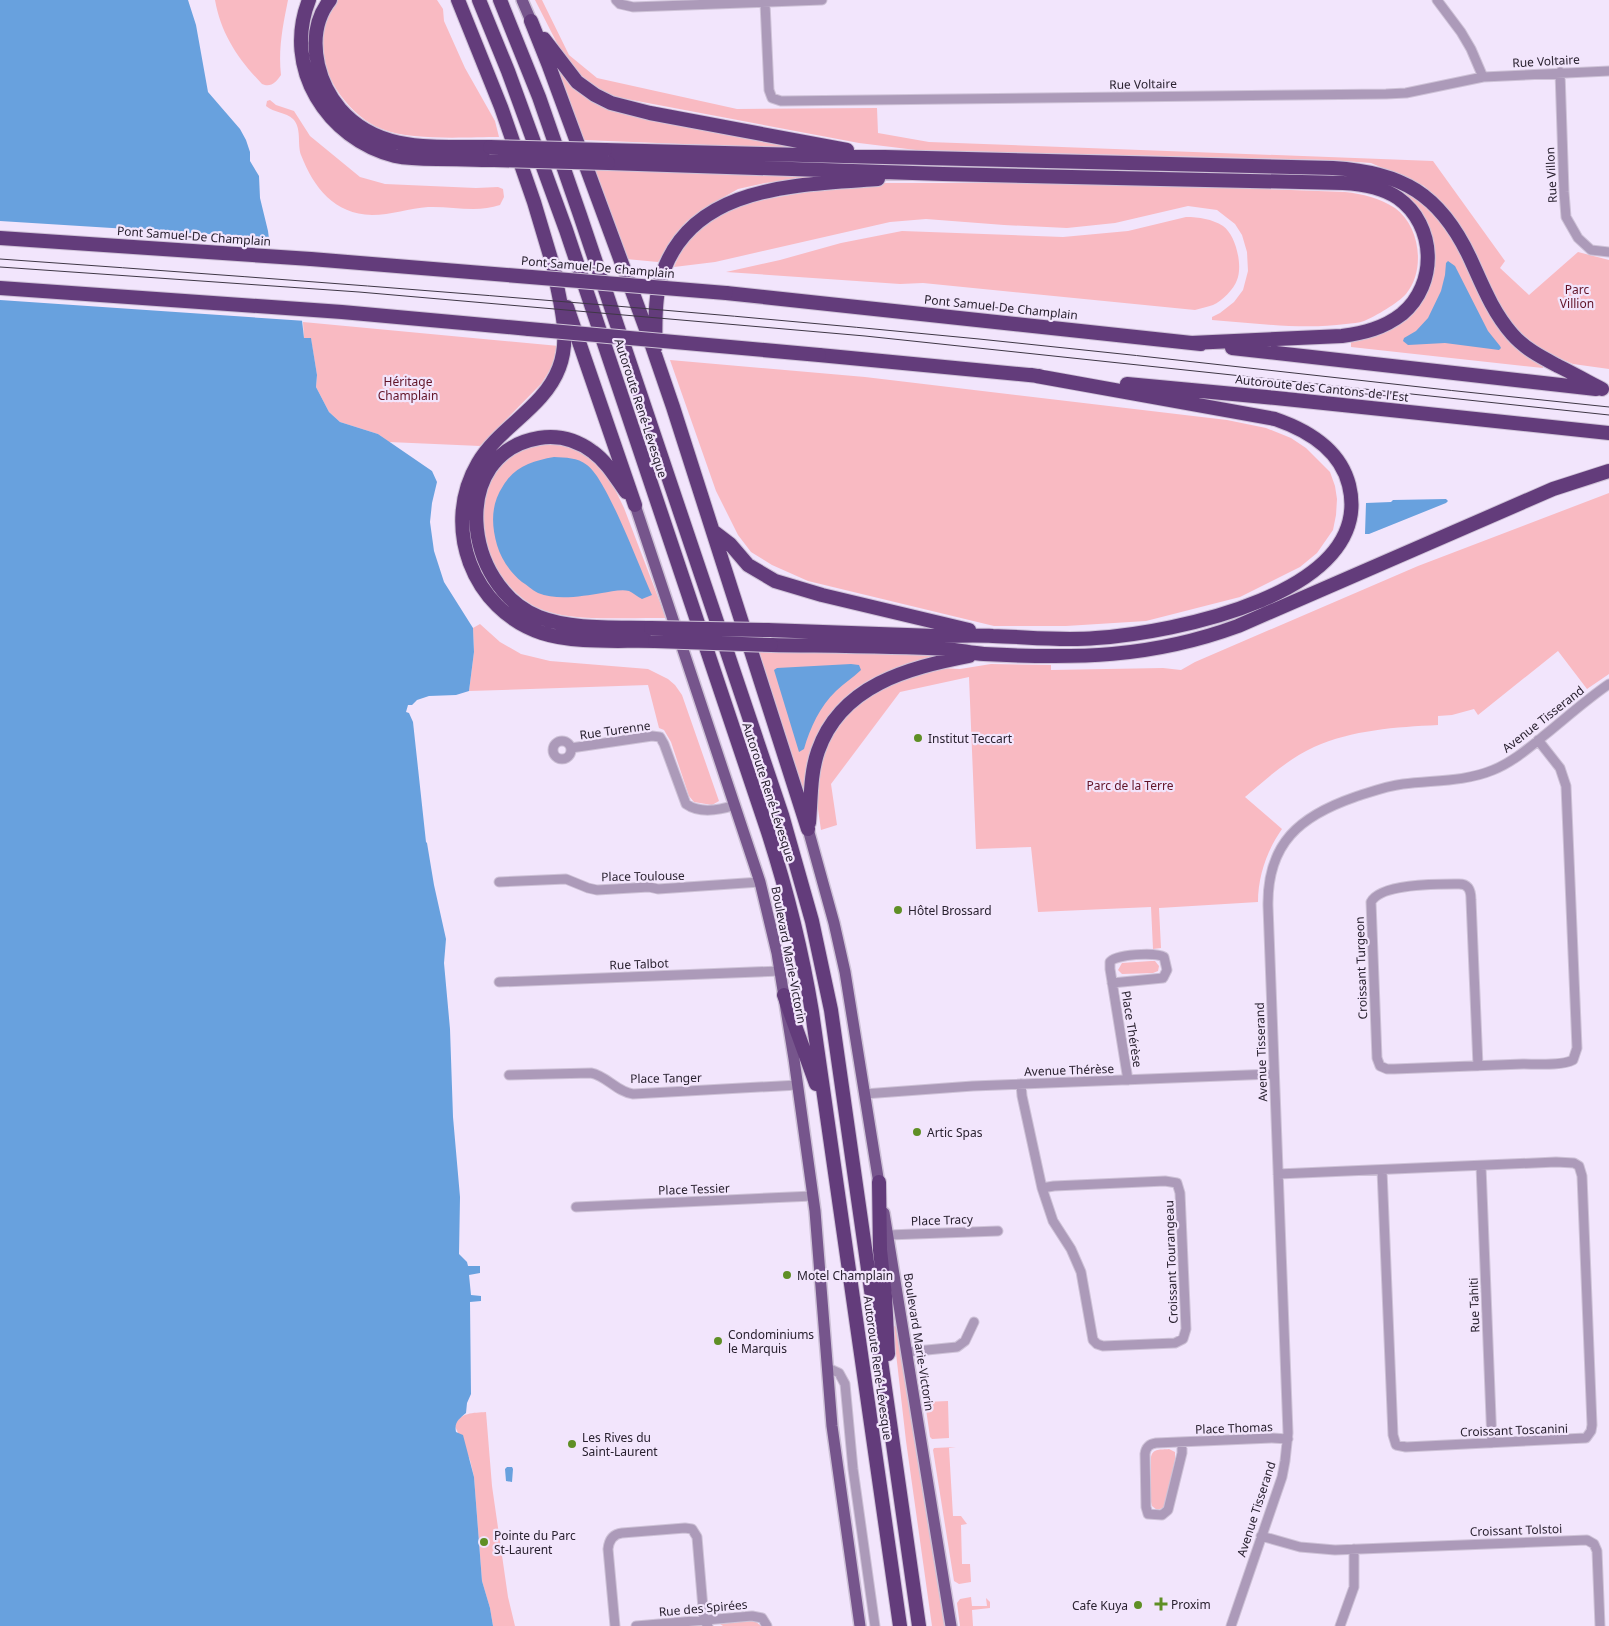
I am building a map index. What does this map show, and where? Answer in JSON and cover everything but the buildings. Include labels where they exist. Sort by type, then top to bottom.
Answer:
[{"type":"highway","points":[[309,0],[302,35],[305,67],[314,95],[326,113],[341,129],[365,145],[397,156],[418,159],[492,154]]},
{"type":"highway","points":[[330,0],[322,13],[316,36],[316,53],[324,84],[334,100],[350,118],[369,132],[396,142],[492,154],[607,157],[943,174],[1354,184],[1377,189],[1396,197],[1410,210],[1423,231],[1428,260],[1427,272],[1422,288],[1407,309],[1387,324],[1365,332],[1342,336],[1191,343]]},
{"type":"highway","points":[[446,0],[466,21]]},
{"type":"highway","points":[[458,0],[501,107],[534,202],[554,271],[635,505]]},
{"type":"highway","name":"Autoroute René-Lévesque","points":[[479,0],[511,78],[566,230],[775,856],[803,964],[812,1012],[900,1626]]},
{"type":"highway","name":"Autoroute René-Lévesque","points":[[500,0],[539,98],[580,215],[782,815],[817,940],[830,1010],[919,1626]]},
{"type":"highway","points":[[531,21],[573,78],[590,92],[611,103],[657,115],[882,156]]},
{"type":"highway","points":[[531,21],[655,356],[713,530],[808,829]]},
{"type":"highway","points":[[607,157],[882,156],[987,161],[1333,168],[1385,175],[1408,185],[1424,195],[1448,220],[1496,312],[1516,338],[1538,356],[1605,390]]},
{"type":"highway","points":[[655,356],[657,299],[666,266],[673,251],[684,236],[709,213],[739,198],[767,191],[834,182],[943,174]]},
{"type":"highway","name":"Pont Samuel-De Champlain","points":[[0,238],[320,260],[652,286],[1191,343]]},
{"type":"highway","points":[[0,288],[390,316],[863,358],[1032,375],[1275,419],[1296,427],[1323,444],[1334,455],[1342,468],[1348,480],[1351,494],[1350,516],[1343,540],[1334,553],[1318,568],[1289,587],[1256,602],[1163,629],[1107,637],[1044,639],[767,630],[564,638],[532,629],[513,618],[491,599],[478,581],[466,553],[462,532],[462,511],[467,489],[475,469],[496,441],[548,387],[561,362],[564,348],[564,332],[554,271]]},
{"type":"highway","points":[[1191,343],[1502,380],[1605,390]]},
{"type":"highway","name":"Autoroute des Cantons-de-l'Est","points":[[1032,375],[1276,398],[1609,433]]},
{"type":"highway","points":[[635,505],[607,466],[587,448],[562,438],[536,438],[509,450],[490,470],[483,484],[478,498],[476,513],[477,534],[482,556],[492,577],[508,597],[530,613],[550,621],[569,624],[772,645],[939,649],[982,654],[1116,655],[1199,640],[1245,623],[1553,489],[1609,471]]},
{"type":"highway","points":[[713,530],[730,544],[743,560],[753,568],[782,583],[816,594],[992,636]]},
{"type":"highway","points":[[808,829],[813,771],[818,751],[832,724],[846,707],[873,686],[896,674],[927,665],[982,654]]},
{"type":"highway","points":[[784,995],[826,1113]]},
{"type":"highway","points":[[879,1182],[880,1250],[886,1296],[890,1427]]},
{"type":"main road","points":[[522,0],[531,21]]},
{"type":"main road","name":"Boulevard Marie-Victorin","points":[[635,505],[698,690],[760,882],[780,971],[813,1196],[832,1426],[860,1626]]},
{"type":"main road","name":"Boulevard Marie-Victorin","points":[[808,829],[834,923],[845,972],[951,1626]]},
{"type":"street","points":[[616,0],[620,4],[633,7],[822,0]]},
{"type":"street","points":[[1437,0],[1468,44],[1483,77]]},
{"type":"street","name":"Rue Voltaire","points":[[765,3],[769,90],[772,98],[781,101],[1386,94],[1406,93],[1483,77],[1609,71]]},
{"type":"street","name":"Rue Villon","points":[[1560,72],[1566,217],[1578,238],[1591,250],[1609,252]]},
{"type":"street","name":"Avenue Tisserand","points":[[1231,1626],[1284,1468],[1288,1439],[1268,898],[1271,872],[1286,840],[1307,819],[1333,805],[1395,785],[1459,780],[1485,773],[1512,760],[1609,684]]},
{"type":"street","name":"Rue Turenne","points":[[571,748],[652,736],[660,737],[686,804],[691,807],[707,810],[723,809],[735,805]]},
{"type":"street","name":"Croissant Turgeon","points":[[1478,1066],[1472,900],[1470,889],[1462,884],[1422,885],[1396,889],[1376,896],[1371,902],[1377,1058],[1380,1066],[1394,1069],[1478,1066],[1564,1062],[1573,1060],[1576,1053],[1566,786],[1560,768],[1538,740]]},
{"type":"street","name":"Place Toulouse","points":[[499,882],[566,879],[597,890],[649,887],[658,889],[760,882]]},
{"type":"street","name":"Place Thérèse","points":[[1112,983],[1163,978],[1166,970],[1164,957],[1157,955],[1114,958],[1111,960],[1112,983],[1128,1080]]},
{"type":"street","name":"Rue Talbot","points":[[499,982],[780,971]]},
{"type":"street","name":"Place Tanger","points":[[509,1075],[594,1074],[624,1092],[633,1094],[798,1085]]},
{"type":"street","name":"Avenue Thérèse","points":[[864,1094],[902,1090],[1020,1084],[1274,1074]]},
{"type":"street","name":"Croissant Tourangeau","points":[[1020,1084],[1042,1188],[1048,1210],[1080,1266],[1092,1336],[1095,1343],[1103,1346],[1175,1343],[1183,1339],[1186,1329],[1180,1193],[1176,1183],[1165,1181],[1042,1188]]},
{"type":"street","name":"Croissant Toscanini","points":[[1278,1174],[1571,1162],[1577,1164],[1580,1168],[1591,1415],[1591,1431],[1589,1436],[1583,1439],[1396,1445],[1394,1442],[1382,1170]]},
{"type":"street","name":"Rue Tahiti","points":[[1481,1166],[1492,1443]]},
{"type":"street","name":"Place Tessier","points":[[576,1207],[813,1196]]},
{"type":"street","name":"Place Tracy","points":[[888,1235],[998,1231]]},
{"type":"street","points":[[906,1352],[957,1347],[965,1341],[974,1322]]},
{"type":"street","points":[[828,1368],[840,1373],[844,1380],[853,1469],[875,1626]]},
{"type":"street","name":"Place Thomas","points":[[1182,1442],[1182,1452],[1168,1510],[1162,1514],[1148,1514],[1146,1507],[1145,1454],[1147,1447],[1156,1443],[1182,1442],[1288,1439]]},
{"type":"street","points":[[615,1626],[608,1549],[609,1541],[615,1535],[622,1533],[685,1528],[694,1531],[697,1537],[706,1623]]},
{"type":"street","name":"Croissant Tolstoi","points":[[1261,1536],[1309,1548],[1354,1549],[1587,1540],[1594,1544],[1597,1551],[1600,1626]]},
{"type":"street","points":[[1340,1626],[1354,1587],[1354,1549]]},
{"type":"street","name":"Rue des Spirées","points":[[636,1626],[706,1623],[755,1616],[762,1618],[767,1626]]},
{"type":"green space","points":[[215,0],[288,0],[281,46],[281,75],[273,84],[262,84],[238,55],[226,35]]},
{"type":"green space","points":[[336,0],[437,0],[443,9],[444,21],[465,68],[495,121],[499,137],[439,138],[394,133],[370,123],[359,115],[338,92],[325,66],[322,52],[324,28]]},
{"type":"green space","name":"Parc Villion","points":[[535,0],[542,0],[569,55],[597,78],[737,109],[877,108],[878,133],[929,142],[1433,161],[1505,261],[1500,268],[1529,295],[1578,252],[1609,260],[1609,369],[1573,364],[1543,351],[1522,334],[1502,312],[1446,209],[1424,186],[1371,163],[1329,160],[916,150],[859,143],[616,97],[602,91],[576,73],[563,55]]},
{"type":"green space","points":[[557,65],[586,96],[809,149],[583,140],[555,67]]},
{"type":"green space","points":[[270,100],[276,105],[294,111],[310,136],[360,177],[385,184],[476,188],[498,187],[503,189],[504,197],[500,205],[482,209],[428,207],[372,215],[347,210],[327,197],[312,178],[301,155],[296,123],[290,117],[266,106],[267,101]]},
{"type":"green space","points":[[593,168],[819,174],[819,177],[765,183],[738,189],[703,209],[686,222],[658,262],[626,259]]},
{"type":"green space","points":[[872,183],[1025,183],[1213,187],[1352,193],[1383,202],[1395,208],[1403,216],[1415,237],[1418,261],[1412,284],[1402,298],[1369,319],[1329,326],[1296,326],[1212,320],[1212,317],[1234,302],[1243,290],[1248,271],[1247,252],[1242,235],[1235,224],[1217,210],[1188,206],[1115,223],[1067,228],[926,219],[890,222],[715,262],[674,267],[680,253],[692,235],[723,212],[767,199]]},
{"type":"green space","points":[[1404,188],[1432,209],[1454,239],[1474,282],[1543,365],[1543,368],[1351,347],[1351,340],[1419,301],[1426,294],[1430,285],[1434,263],[1432,240],[1429,229],[1418,209],[1401,192]]},
{"type":"green space","points":[[1186,217],[1205,219],[1223,226],[1232,236],[1239,259],[1239,274],[1224,298],[1211,306],[1195,310],[923,283],[900,284],[726,272],[780,260],[841,243],[902,231],[1063,237],[1128,231]]},
{"type":"green space","name":"Héritage Champlain","points":[[303,322],[559,346],[552,367],[541,384],[480,446],[389,442],[378,434],[340,422],[329,412],[316,387],[317,375],[311,339],[304,338]]},
{"type":"green space","points":[[670,360],[865,377],[1227,420],[1266,428],[1291,438],[1306,448],[1330,472],[1337,499],[1333,530],[1317,553],[1300,567],[1240,597],[1146,621],[1066,626],[994,626],[808,581],[772,565],[751,552],[738,535],[716,491]]},
{"type":"green space","points":[[547,441],[581,451],[603,468],[624,508],[666,618],[600,618],[551,613],[530,604],[522,598],[498,573],[487,555],[482,536],[482,512],[487,487],[498,466],[505,458],[525,448]]},
{"type":"green space","name":"Parc de la Terre","points":[[1609,493],[1609,674],[1587,689],[1558,651],[1478,715],[1474,709],[1452,715],[1438,716],[1438,725],[1390,728],[1359,733],[1329,741],[1295,757],[1245,797],[1282,829],[1264,864],[1258,892],[1258,902],[1159,908],[1161,948],[1153,949],[1151,907],[1038,912],[1031,847],[976,849],[969,677],[900,692],[831,784],[837,825],[821,830],[816,795],[818,775],[829,740],[855,703],[891,681],[940,668],[960,669],[991,664],[1051,665],[1051,670],[1163,668],[1181,670],[1195,662],[1418,566]]},
{"type":"green space","points":[[480,624],[500,642],[521,654],[550,661],[648,669],[668,679],[682,695],[719,801],[712,805],[694,802],[689,796],[671,742],[664,730],[659,728],[648,685],[469,691],[474,652],[473,628]]},
{"type":"green space","points":[[757,648],[937,653],[938,656],[876,676],[850,693],[838,704],[818,732],[812,748],[806,794],[803,795]]},
{"type":"green space","points":[[1155,961],[1159,966],[1158,971],[1153,973],[1122,974],[1118,970],[1122,963]]},
{"type":"green space","points":[[894,1326],[897,1327],[946,1626],[932,1626],[906,1441]]},
{"type":"green space","points":[[948,1401],[949,1438],[932,1439],[930,1437],[925,1402]]},
{"type":"green space","points":[[486,1412],[492,1486],[508,1597],[515,1626],[493,1626],[482,1581],[474,1477],[470,1460],[455,1426],[457,1421],[463,1416]]},
{"type":"green space","points":[[956,1447],[949,1448],[953,1516],[961,1516],[967,1524],[961,1525],[962,1564],[970,1564],[971,1582],[959,1584],[954,1581],[933,1450],[934,1448]]},
{"type":"green space","points":[[1169,1449],[1175,1452],[1175,1459],[1166,1503],[1163,1508],[1157,1510],[1152,1506],[1151,1502],[1151,1457],[1155,1451]]},
{"type":"green space","points":[[971,1597],[972,1606],[987,1606],[986,1598],[990,1602],[990,1608],[972,1610],[973,1626],[960,1626],[957,1603],[960,1599]]},
{"type":"green space","points":[[755,1621],[761,1626],[723,1626],[720,1624]]},
{"type":"water","points":[[0,0],[188,0],[196,25],[208,92],[240,129],[246,140],[250,152],[250,161],[259,176],[260,198],[268,231],[271,255],[299,294],[304,338],[311,338],[317,375],[316,387],[329,412],[340,422],[378,434],[432,471],[437,482],[430,522],[434,551],[444,582],[473,628],[474,652],[469,691],[456,695],[429,696],[417,700],[412,705],[408,705],[406,712],[409,713],[413,722],[426,842],[446,939],[444,963],[450,1029],[453,1117],[460,1197],[459,1254],[467,1262],[468,1266],[480,1266],[480,1273],[469,1275],[471,1295],[481,1296],[481,1301],[470,1302],[471,1394],[467,1403],[466,1413],[458,1421],[456,1432],[463,1435],[474,1477],[482,1581],[493,1626],[0,1626]]},
{"type":"water","points":[[1448,261],[1455,266],[1488,331],[1500,346],[1499,350],[1445,343],[1408,345],[1403,341],[1404,338],[1416,331],[1428,318],[1441,291]]},
{"type":"water","points":[[554,457],[571,458],[579,461],[587,465],[595,474],[613,505],[652,595],[642,599],[629,591],[623,590],[570,597],[553,597],[536,592],[522,582],[506,565],[495,537],[493,522],[494,507],[499,493],[508,479],[519,469],[538,460]]},
{"type":"water","points":[[1446,499],[1448,501],[1446,503],[1365,534],[1366,503],[1391,502],[1393,500]]},
{"type":"water","points":[[859,665],[861,670],[839,688],[825,703],[809,733],[804,749],[799,752],[774,670],[777,668]]},
{"type":"water","points":[[512,1467],[513,1469],[512,1482],[506,1481],[505,1469]]},
{"type":"pier","points":[[0,221],[271,238],[273,254],[301,293],[306,321],[0,300]]},
{"type":"tram line","points":[[0,259],[490,296],[857,327],[1609,407]]},
{"type":"tram line","points":[[0,267],[359,292],[865,336],[1609,415]]},
{"type":"place","name":"Institut Teccart","points":[[918,738]]},
{"type":"place","name":"Hôtel Brossard","points":[[898,910]]},
{"type":"place","name":"Artic Spas","points":[[917,1132]]},
{"type":"place","name":"Motel Champlain","points":[[787,1275]]},
{"type":"place","name":"Condominiums le Marquis","points":[[718,1341]]},
{"type":"place","name":"Les Rives du Saint-Laurent","points":[[572,1444]]},
{"type":"place","name":"Pointe du Parc St-Laurent","points":[[484,1542]]},
{"type":"place","name":"Proxim","points":[[1161,1604]]},
{"type":"place","name":"Cafe Kuya","points":[[1138,1605]]}]
